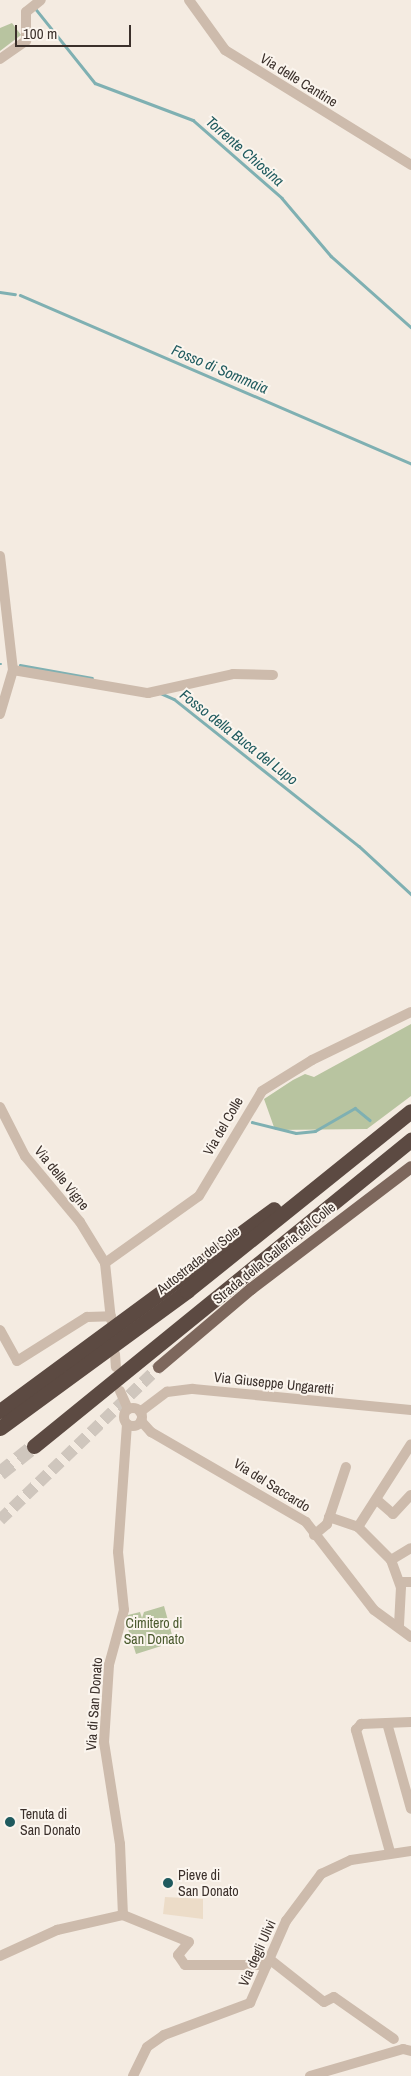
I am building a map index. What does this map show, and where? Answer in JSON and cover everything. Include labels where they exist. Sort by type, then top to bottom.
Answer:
[{"type":"highway","name":"Autostrada del Sole","points":[[0,1411],[411,1111]]},
{"type":"highway","name":"Autostrada del Sole","points":[[0,1428],[187,1291],[411,1111]]},
{"type":"highway","points":[[34,1446],[411,1140]]},
{"type":"main road","name":"Strada della Galleria del Colle","points":[[159,1367],[251,1289],[411,1167]]},
{"type":"street","name":"Via delle Cantine","points":[[190,0],[225,50],[411,165]]},
{"type":"street","points":[[0,59],[26,41],[27,10],[39,1]]},
{"type":"street","points":[[0,556],[13,670],[0,714]]},
{"type":"street","points":[[13,670],[148,693],[233,674],[273,675]]},
{"type":"street","name":"Via del Colle","points":[[105,1263],[199,1196],[262,1091],[312,1060],[411,1012]]},
{"type":"street","name":"Via delle Vigne","points":[[0,1107],[25,1156],[80,1222],[105,1263]]},
{"type":"street","points":[[0,1330],[17,1361],[87,1317],[111,1318],[105,1263]]},
{"type":"street","points":[[114,1354],[116,1367]]},
{"type":"street","name":"Via Giuseppe Ungaretti","points":[[141,1416],[167,1392],[193,1389],[411,1410]]},
{"type":"street","points":[[120,1391],[128,1410],[141,1416]]},
{"type":"street","name":"Via di San Donato","points":[[123,1914],[120,1844],[104,1742],[109,1665],[124,1610],[118,1552],[127,1424],[124,1418],[128,1410]]},
{"type":"street","points":[[127,1424],[141,1416]]},
{"type":"street","name":"Via del Saccardo","points":[[141,1416],[151,1432],[292,1511],[314,1535],[374,1610],[399,1626],[411,1637]]},
{"type":"street","points":[[358,1528],[377,1500],[409,1444]]},
{"type":"street","points":[[314,1535],[329,1517],[346,1467]]},
{"type":"street","points":[[377,1500],[392,1514],[411,1495]]},
{"type":"street","points":[[329,1517],[358,1528],[391,1560],[400,1582],[402,1610],[399,1626]]},
{"type":"street","points":[[391,1560],[411,1548]]},
{"type":"street","points":[[400,1582],[411,1582]]},
{"type":"street","points":[[387,1722],[411,1809]]},
{"type":"street","points":[[390,1852],[356,1730],[361,1724],[411,1722]]},
{"type":"street","name":"Via degli Ulivi","points":[[133,2076],[147,2047],[164,2035],[250,2003],[286,1921],[321,1874],[352,1860],[390,1852],[411,1851]]},
{"type":"street","points":[[0,1956],[57,1930],[123,1914],[190,1942],[178,1955],[185,1965],[268,1962],[324,2002],[334,1997],[394,2039]]},
{"type":"street","points":[[315,2075],[408,2047]]},
{"type":"green space","points":[[12,23],[21,35],[0,51],[0,28]]},
{"type":"green space","points":[[411,1024],[411,1096],[367,1129],[275,1130],[264,1099],[293,1080],[305,1074],[314,1077]]},
{"type":"green space","name":"Cimitero di San Donato","points":[[164,1606],[174,1642],[136,1654],[124,1616],[140,1612],[142,1618],[144,1612]]},
{"type":"shaded area","points":[[165,1897],[203,1899],[203,1919],[163,1914]]},
{"type":"waterway","name":"Torrente Chiosina","points":[[35,8],[95,83],[193,120],[282,198],[331,256],[411,327]]},
{"type":"waterway","name":"Fosso di Sommaia","points":[[0,292],[15,294]]},
{"type":"waterway","name":"Fosso di Sommaia","points":[[20,295],[411,463]]},
{"type":"waterway","name":"Fosso della Buca del Lupo","points":[[20,665],[92,678]]},
{"type":"waterway","name":"Fosso della Buca del Lupo","points":[[160,693],[174,699],[359,846],[411,894]]},
{"type":"waterway","points":[[252,1122],[296,1133],[315,1131],[355,1108],[370,1120]]},
{"type":"tunnel","points":[[0,1520],[159,1367]]},
{"type":"tunnel","points":[[0,1473],[34,1446]]},
{"type":"place","name":"Tenuta di San Donato","points":[[10,1822]]},
{"type":"place","name":"Pieve di San Donato","points":[[168,1883]]}]
